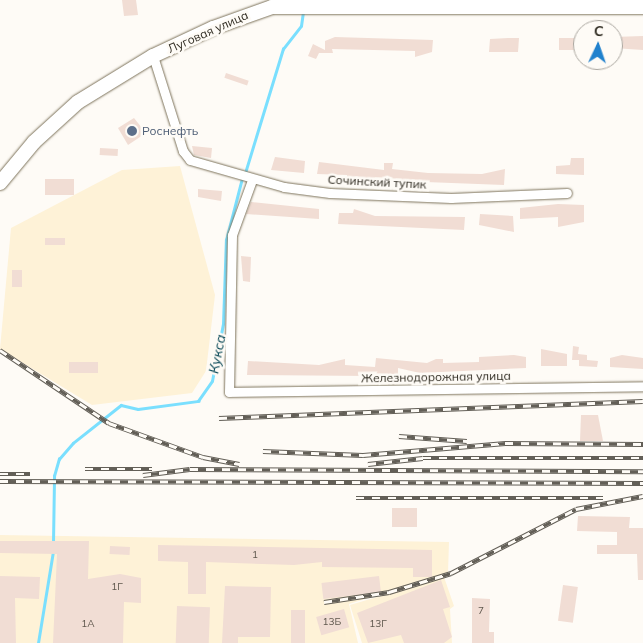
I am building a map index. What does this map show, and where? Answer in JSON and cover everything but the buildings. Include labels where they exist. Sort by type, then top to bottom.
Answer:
[{"type":"main road","name":"Луговая улица","points":[[0,183],[34,142],[78,102],[153,56],[250,13],[294,5],[643,7]]},
{"type":"street","name":"Сочинский тупик","points":[[153,56],[183,151],[190,160],[247,178],[330,193],[392,196],[567,193]]},
{"type":"street","name":"Железнодорожная улица","points":[[247,178],[232,235],[229,392],[643,386]]},
{"type":"shaded area","points":[[180,166],[215,295],[206,371],[192,393],[92,405],[0,349],[11,228],[122,170]]},
{"type":"shaded area","points":[[0,535],[449,542],[448,573],[349,604],[358,643],[0,643]]},
{"type":"shaded area","points":[[444,577],[454,606],[450,609],[452,643],[362,643],[350,605]]},
{"type":"waterway","name":"Кукса","points":[[245,173],[283,49],[301,26],[303,11]]},
{"type":"waterway","name":"Кукса","points":[[53,543],[54,476],[59,459],[73,443],[121,405],[138,409],[198,401],[212,381],[223,324],[226,240],[242,178]]},
{"type":"waterway","name":"Кукса","points":[[38,643],[53,551]]},
{"type":"railway","points":[[0,350],[109,423],[203,457],[239,464]]},
{"type":"railway","points":[[219,418],[643,401]]},
{"type":"railway","points":[[399,436],[467,441]]},
{"type":"railway","points":[[263,451],[363,455],[505,443],[643,444]]},
{"type":"railway","points":[[368,464],[423,458],[643,458]]},
{"type":"railway","points":[[85,469],[152,469]]},
{"type":"railway","points":[[143,475],[190,469],[643,471]]},
{"type":"railway","points":[[0,474],[30,474]]},
{"type":"railway","points":[[0,481],[643,483]]},
{"type":"railway","points":[[324,602],[389,592],[451,573],[576,509],[643,496]]},
{"type":"railway","points":[[356,498],[603,498]]},
{"type":"place","name":"Роснефть","points":[[132,131]]}]
